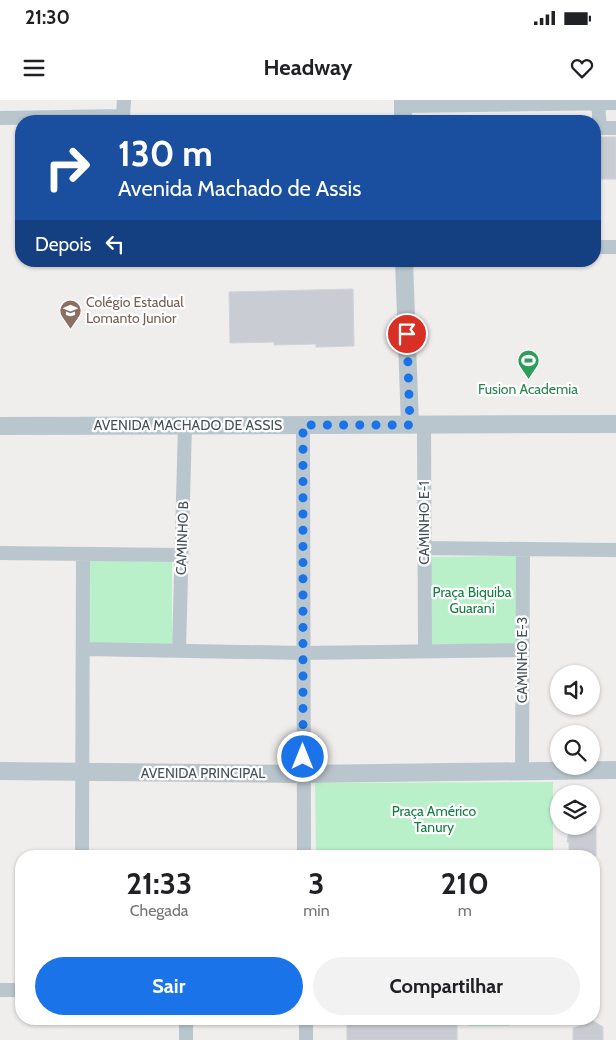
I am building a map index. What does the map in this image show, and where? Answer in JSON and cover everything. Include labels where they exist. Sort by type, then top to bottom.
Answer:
[{"type":"street","points":[[123,115],[124,100]]},
{"type":"street","points":[[598,103],[598,115]]},
{"type":"street","points":[[403,109],[616,103]]},
{"type":"street","points":[[0,118],[15,118]]},
{"type":"street","points":[[601,128],[616,128]]},
{"type":"street","points":[[601,247],[616,247]]},
{"type":"street","points":[[404,267],[417,425]]},
{"type":"street","name":"AVENIDA MACHADO DE ASSIS","points":[[0,426],[616,424]]},
{"type":"street","name":"CAMINHO B","points":[[179,650],[185,425]]},
{"type":"street","points":[[303,425],[304,850]]},
{"type":"street","name":"CAMINHO E-1","points":[[417,425],[424,548],[425,651]]},
{"type":"street","points":[[424,548],[616,550]]},
{"type":"street","name":"CAMINHO E-3","points":[[522,771],[523,549]]},
{"type":"street","points":[[0,553],[181,555]]},
{"type":"street","points":[[82,850],[83,554]]},
{"type":"street","points":[[83,649],[303,652],[522,650]]},
{"type":"street","name":"AVENIDA PRINCIPAL","points":[[0,771],[303,774],[616,770]]},
{"type":"street","points":[[0,990],[15,990]]},
{"type":"street","points":[[186,1025],[186,1040]]},
{"type":"street","points":[[306,1025],[306,1040]]},
{"type":"green space","name":"Praça Biquiba Guarani","points":[[516,556],[517,644],[427,645],[426,557]]},
{"type":"green space","points":[[89,559],[172,560],[172,648],[88,647]]},
{"type":"green space","name":"Praça Américo Tanury","points":[[553,782],[553,785],[550,785],[550,835],[553,835],[553,850],[316,850],[315,783]]},
{"type":"green space","points":[[468,1025],[510,1025],[510,1026]]},
{"type":"building","points":[[601,137],[616,137],[616,179],[601,179]]},
{"type":"building","points":[[353,289],[354,346],[316,347],[316,344],[274,345],[274,342],[230,343],[229,292]]},
{"type":"building","points":[[568,835],[596,835],[596,850],[569,850],[569,842],[567,842]]},
{"type":"building","points":[[347,1025],[457,1025],[457,1040],[347,1040]]},
{"type":"building","points":[[582,1025],[600,1025],[603,1027],[603,1040],[573,1040],[573,1028]]},
{"type":"place","name":"Colégio Estadual Lomanto Junior","points":[[70,329]]},
{"type":"place","name":"Fusion Academia","points":[[528,380]]},
{"type":"route","points":[[303,757],[303,425],[410,425],[407,334]]}]
